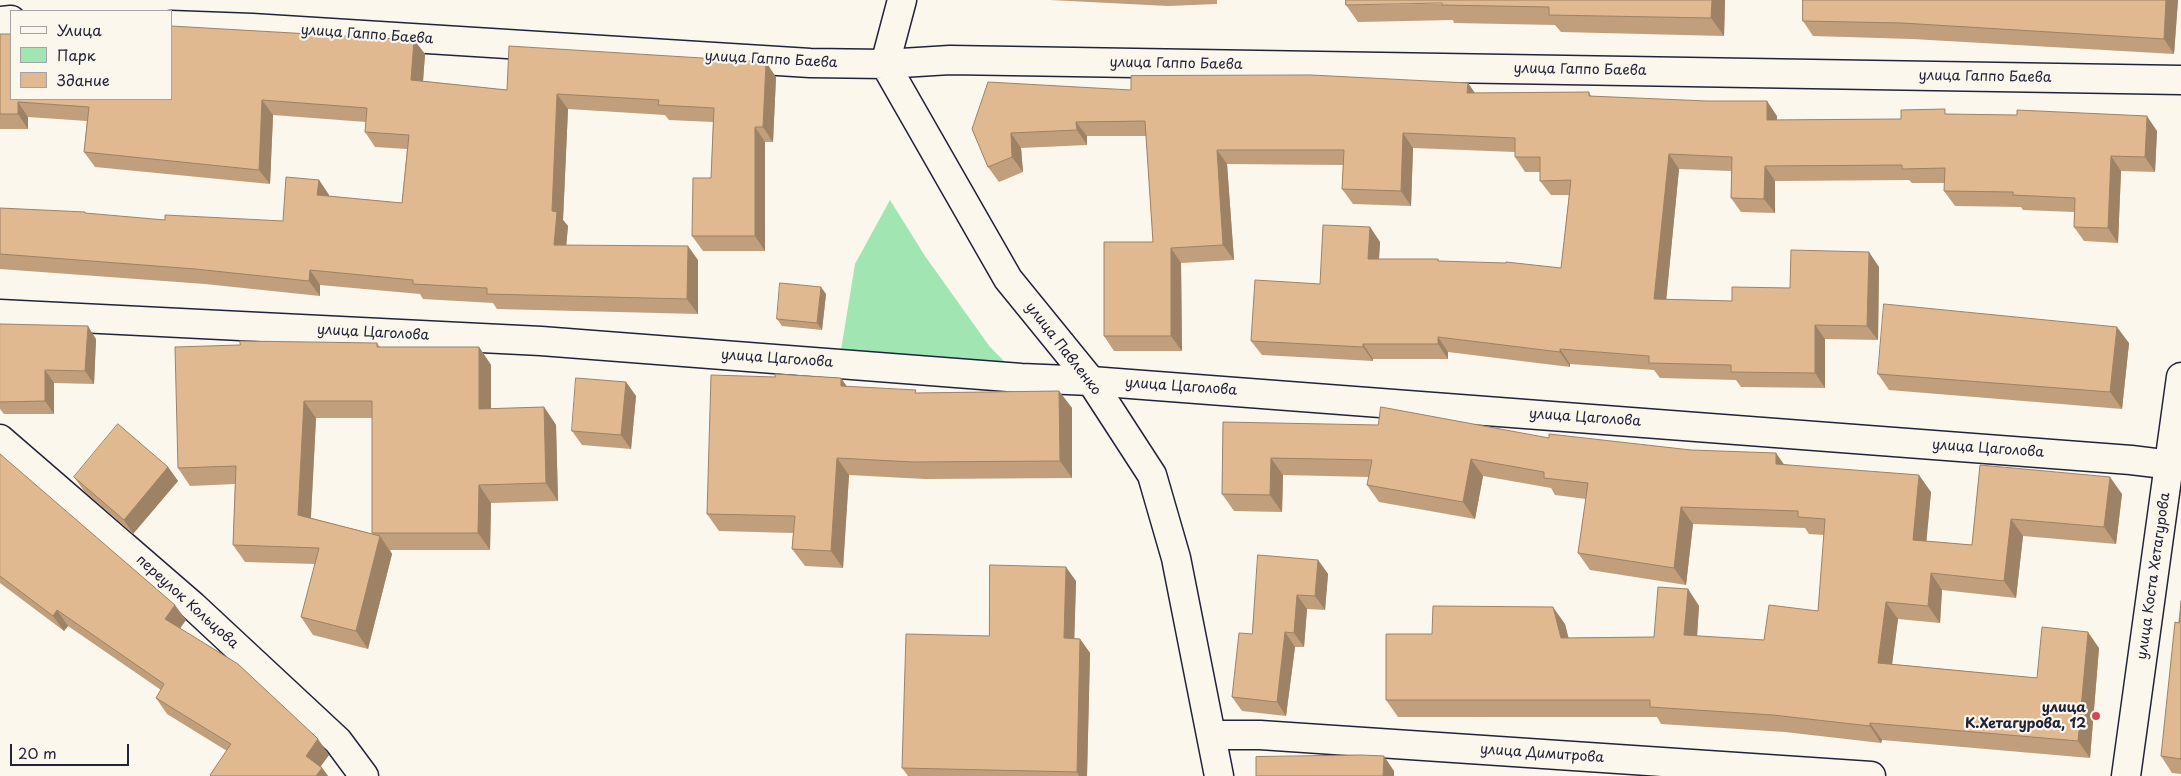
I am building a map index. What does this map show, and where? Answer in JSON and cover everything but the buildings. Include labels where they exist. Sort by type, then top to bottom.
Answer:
[{"type":"street","points":[[885,64],[902,0]]},
{"type":"street","name":"улица Гаппо Баева","points":[[172,25],[252,28],[810,64],[885,64],[950,60],[2181,80]]},
{"type":"street","name":"улица Павленко","points":[[885,64],[1008,279],[1092,381],[1152,475],[1176,558],[1219,776]]},
{"type":"street","name":"улица Цаголова","points":[[0,314],[541,341],[1021,378],[1092,381],[2175,465]]},
{"type":"street","name":"улица Коста Хетагурова","points":[[2126,776],[2175,465],[2181,377]]},
{"type":"street","name":"переулок Кольцова","points":[[0,438],[193,606],[338,741],[364,776]]},
{"type":"street","name":"улица Димитрова","points":[[1212,735],[1260,735],[1871,776]]},
{"type":"green space","points":[[890,200],[925,256],[990,347],[1021,378],[841,350],[855,264]]},
{"type":"place","name":"улица К.Хетагурова, 12","points":[[2096,716]]}]
